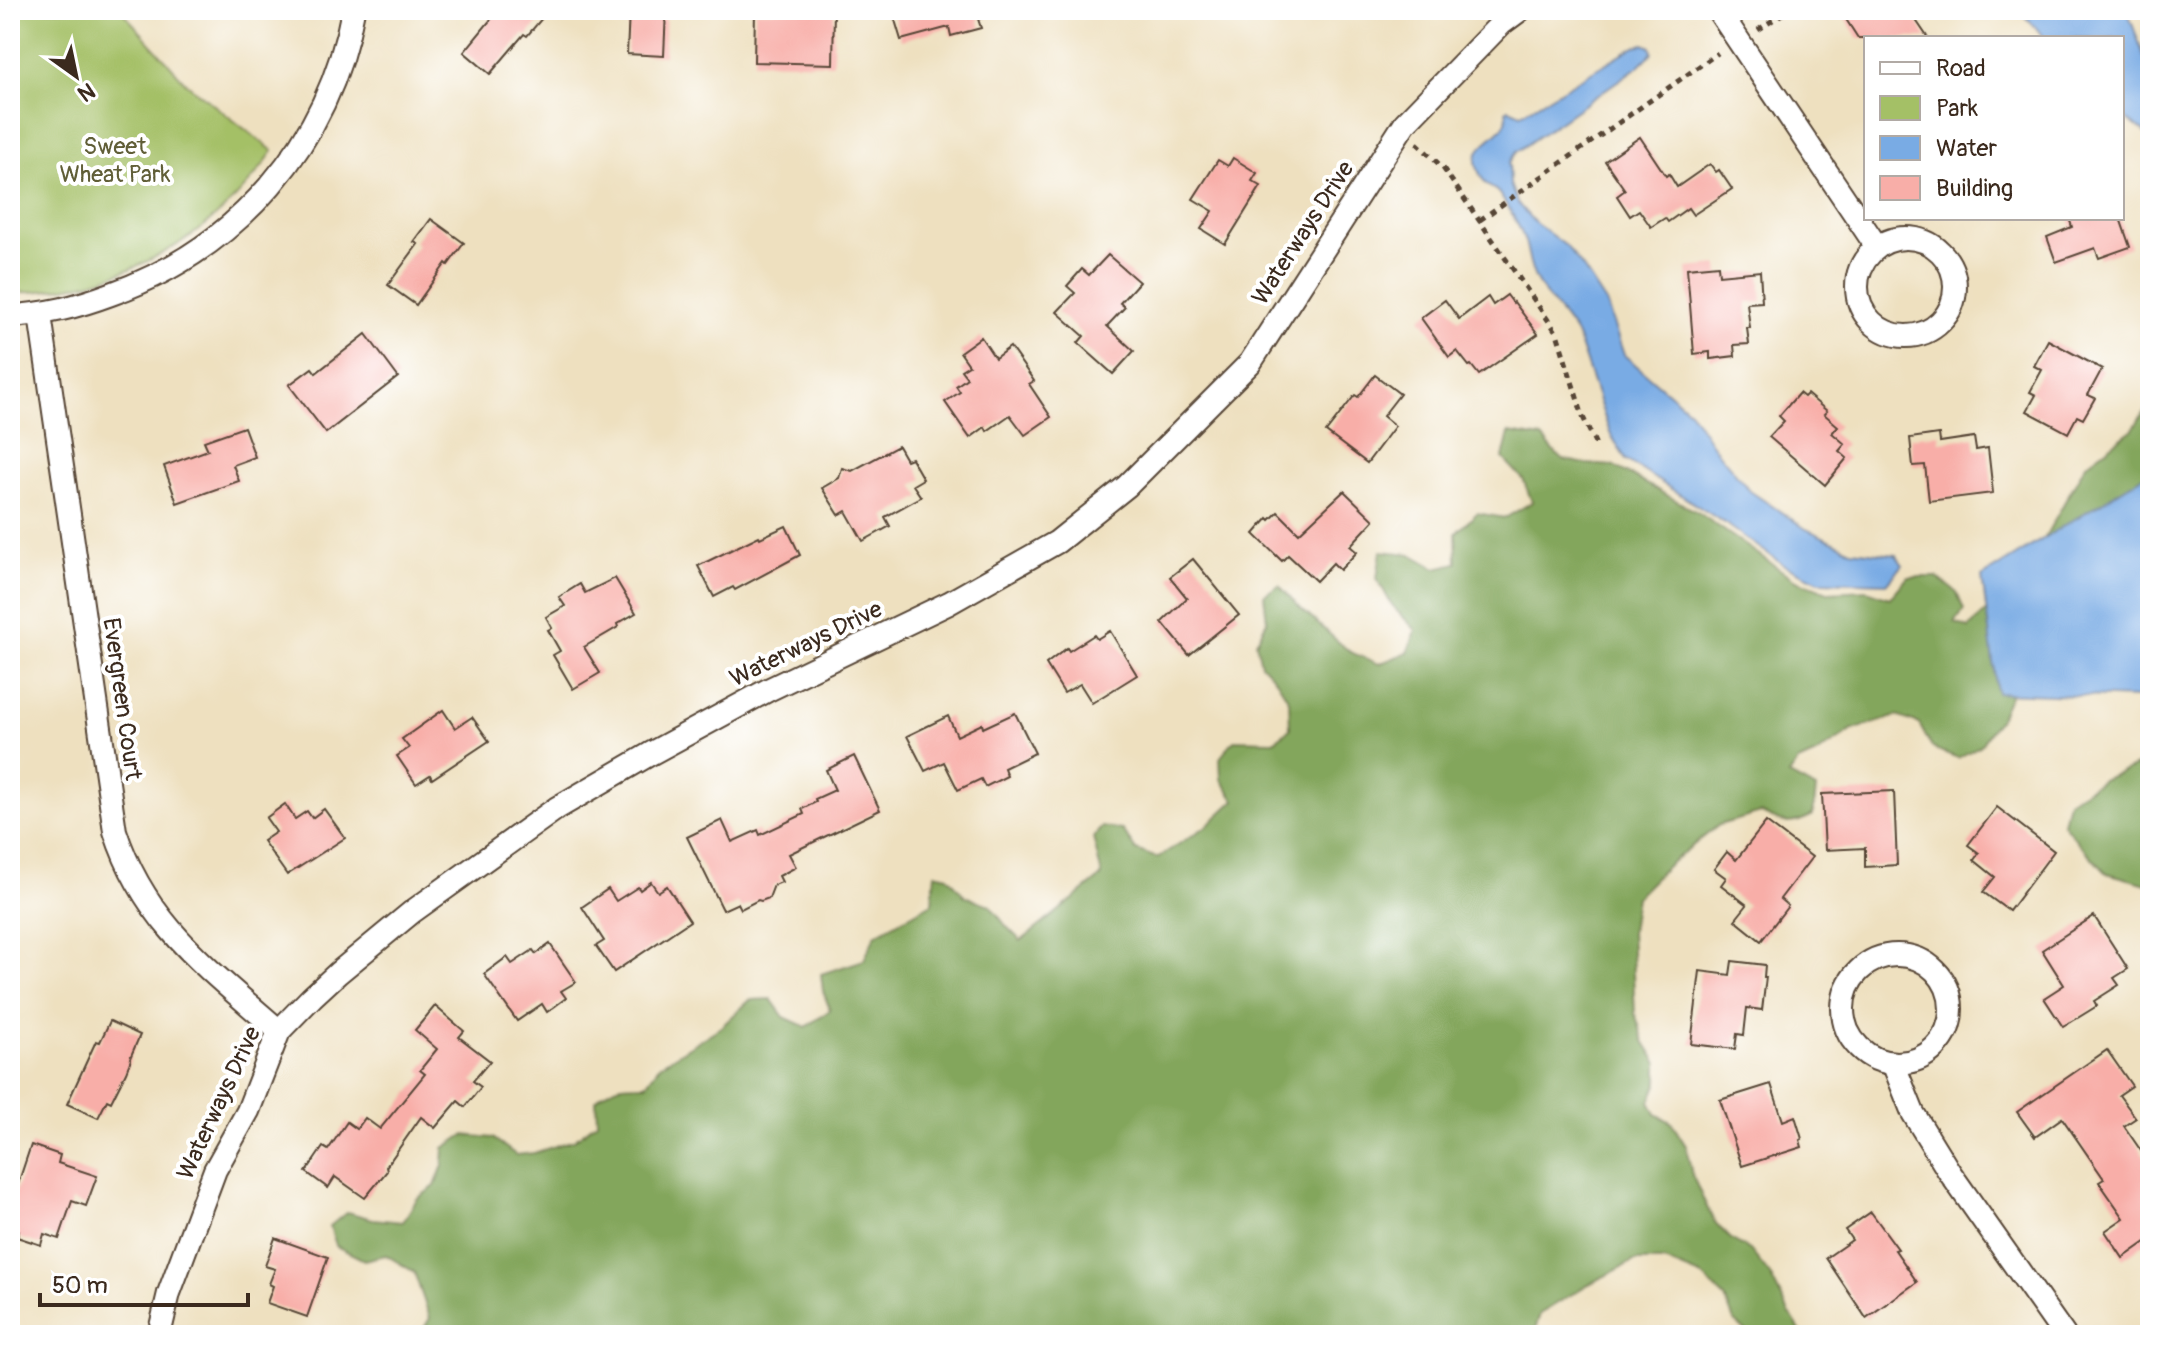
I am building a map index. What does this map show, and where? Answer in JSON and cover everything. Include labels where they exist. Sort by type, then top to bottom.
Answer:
[{"type":"street","points":[[10,316],[40,315],[84,304],[153,278],[204,247],[250,207],[286,167],[307,134],[341,63],[353,10]]},
{"type":"street","name":"Waterways Drive","points":[[159,1335],[169,1293],[199,1209],[215,1170],[248,1111],[279,1031],[338,973],[412,912],[557,808],[768,690],[960,597],[1057,542],[1127,486],[1250,363],[1401,129],[1501,24],[1520,10]]},
{"type":"street","points":[[1718,10],[1877,247]]},
{"type":"street","points":[[1908,237],[1924,240],[1938,249],[1955,276],[1951,307],[1942,321],[1922,333],[1898,335],[1870,321],[1861,307],[1857,291],[1858,275],[1865,259],[1877,247],[1908,237]]},
{"type":"street","name":"Evergreen Court","points":[[40,315],[119,843],[145,899],[190,953],[279,1031]]},
{"type":"street","points":[[1891,954],[1910,956],[1926,963],[1940,975],[1948,991],[1951,1009],[1948,1026],[1940,1042],[1927,1054],[1910,1061],[1893,1063],[1876,1059],[1861,1049],[1849,1036],[1843,1019],[1843,1002],[1848,984],[1859,969],[1874,959],[1891,954]]},
{"type":"street","points":[[1893,1063],[1913,1113],[1943,1161],[2064,1335]]},
{"type":"path","points":[[1480,220],[1737,39],[1762,28],[1788,10]]},
{"type":"path","points":[[1401,129],[1443,168],[1557,333],[1583,417],[1597,447]]},
{"type":"green space","name":"Sweet Wheat Park","points":[[10,10],[121,10],[187,84],[273,151],[249,183],[222,211],[160,255],[88,283],[10,293]]},
{"type":"green space","points":[[2150,403],[2150,535],[2019,676],[2001,715],[1981,745],[1958,758],[1932,748],[1919,724],[1897,716],[1853,730],[1798,762],[1789,775],[1816,789],[1813,815],[1787,823],[1761,813],[1719,825],[1668,865],[1636,897],[1631,931],[1635,1013],[1644,1041],[1658,1063],[1658,1082],[1650,1102],[1656,1114],[1671,1122],[1686,1146],[1692,1175],[1713,1220],[1729,1238],[1750,1250],[1770,1275],[1803,1335],[1750,1335],[1734,1321],[1725,1298],[1703,1277],[1664,1261],[1634,1261],[1540,1314],[1536,1335],[420,1335],[430,1318],[414,1272],[386,1255],[364,1260],[336,1246],[330,1226],[347,1212],[403,1222],[417,1199],[435,1186],[443,1165],[444,1148],[464,1135],[493,1138],[516,1155],[534,1153],[574,1140],[597,1122],[596,1100],[602,1094],[619,1086],[646,1084],[660,1065],[721,1027],[750,1000],[771,999],[784,1017],[806,1027],[830,1010],[821,974],[864,960],[875,935],[932,903],[935,873],[948,876],[965,896],[990,905],[1021,941],[1102,876],[1093,837],[1102,827],[1122,830],[1136,850],[1157,858],[1207,826],[1235,800],[1221,779],[1220,758],[1234,740],[1274,741],[1290,729],[1289,700],[1261,664],[1256,642],[1267,621],[1264,595],[1279,585],[1350,652],[1379,664],[1408,652],[1416,630],[1392,606],[1377,578],[1381,551],[1411,554],[1436,568],[1457,563],[1456,533],[1477,513],[1505,518],[1532,502],[1523,479],[1503,458],[1509,433],[1542,438],[1561,459],[1614,466],[1699,513],[1794,579],[1828,592],[1867,590],[1890,598],[1908,577],[1937,577],[1957,593],[1964,610],[1955,623],[1969,628],[2000,598],[2033,558],[2086,464],[2133,429]]},
{"type":"green space","points":[[2150,758],[2150,885],[2107,873],[2063,823],[2068,801],[2104,779]]},
{"type":"water","points":[[2020,10],[2127,10],[2150,72],[2150,139],[2124,117],[2124,36],[2043,36]]},
{"type":"water","points":[[1644,44],[1651,47],[1652,53],[1639,66],[1516,152],[1509,163],[1510,184],[1517,203],[1535,223],[1566,246],[1584,269],[1606,303],[1624,355],[1690,411],[1712,445],[1750,491],[1806,529],[1851,550],[1896,555],[1903,565],[1888,583],[1819,581],[1784,565],[1626,460],[1610,433],[1577,336],[1536,280],[1518,225],[1498,193],[1486,184],[1480,173],[1476,161],[1478,153],[1504,125],[1506,111],[1509,109],[1521,114],[1635,46]]},
{"type":"water","points":[[2150,472],[2150,693],[2137,698],[1997,693],[1982,577]]},
{"type":"building","points":[[495,10],[549,10],[490,74],[464,52],[497,12]]},
{"type":"building","points":[[629,10],[666,10],[664,56],[627,54]]},
{"type":"building","points":[[834,10],[833,64],[754,62],[755,11]]},
{"type":"building","points":[[892,10],[984,10],[985,17],[978,19],[981,28],[951,36],[949,27],[901,40]]},
{"type":"building","points":[[1840,10],[1909,10],[1927,36],[1864,36],[1858,38]]},
{"type":"building","points":[[1640,137],[1677,187],[1710,164],[1716,172],[1719,170],[1732,189],[1693,215],[1688,208],[1668,222],[1665,218],[1651,227],[1639,210],[1630,216],[1617,196],[1625,190],[1605,161]]},
{"type":"building","points":[[1233,158],[1257,173],[1252,181],[1261,186],[1225,244],[1201,229],[1213,211],[1193,199],[1218,160],[1228,166]]},
{"type":"building","points":[[431,219],[464,243],[416,305],[388,285],[418,244],[414,242]]},
{"type":"building","points":[[2070,220],[2121,220],[2130,247],[2099,258],[2095,248],[2056,262],[2047,237],[2072,227]]},
{"type":"building","points":[[1108,255],[1139,282],[1120,303],[1125,307],[1107,326],[1134,351],[1113,374],[1078,343],[1084,336],[1057,312],[1075,293],[1067,286],[1082,269],[1089,275]]},
{"type":"building","points":[[1718,265],[1719,275],[1760,271],[1762,302],[1747,303],[1749,344],[1734,345],[1735,356],[1710,359],[1710,352],[1694,354],[1687,268]]},
{"type":"building","points":[[1507,295],[1538,334],[1479,375],[1457,351],[1449,357],[1421,318],[1445,300],[1459,319],[1488,297],[1493,305]]},
{"type":"building","points":[[366,334],[398,377],[326,433],[289,385],[312,368],[316,373]]},
{"type":"building","points":[[981,337],[995,358],[1010,347],[1034,381],[1029,384],[1051,417],[1025,435],[1010,415],[987,431],[985,427],[970,438],[945,402],[960,392],[956,386],[967,378],[961,370],[969,365],[960,352]]},
{"type":"building","points":[[2048,340],[2102,369],[2088,395],[2095,398],[2083,419],[2077,416],[2068,433],[2027,411],[2036,395],[2030,392],[2042,370],[2034,366]]},
{"type":"building","points":[[1375,375],[1400,394],[1383,416],[1395,426],[1367,463],[1326,432]]},
{"type":"building","points":[[1799,393],[1804,397],[1807,394],[1827,411],[1824,414],[1838,426],[1832,433],[1845,444],[1839,451],[1847,458],[1825,485],[1769,437],[1784,421],[1779,416]]},
{"type":"building","points":[[244,427],[255,457],[233,465],[239,481],[177,503],[164,466],[208,450],[204,441]]},
{"type":"building","points":[[1939,434],[1940,442],[1974,437],[1976,450],[1988,448],[1993,493],[1929,501],[1925,465],[1913,466],[1910,438]]},
{"type":"building","points":[[898,446],[906,460],[911,458],[923,479],[913,485],[921,497],[885,517],[890,526],[863,541],[846,511],[839,515],[822,488],[839,478],[842,468],[852,471]]},
{"type":"building","points":[[1344,491],[1374,520],[1350,546],[1357,552],[1340,570],[1333,563],[1316,581],[1288,555],[1282,561],[1254,534],[1278,512],[1299,533]]},
{"type":"building","points":[[786,526],[800,555],[735,590],[733,587],[714,597],[698,566]]},
{"type":"building","points":[[1193,559],[1239,615],[1189,655],[1162,622],[1187,598],[1170,577]]},
{"type":"building","points":[[615,578],[636,613],[584,647],[600,673],[573,689],[553,655],[560,651],[548,630],[552,628],[546,617],[565,606],[559,597],[580,584],[585,593]]},
{"type":"building","points":[[1110,631],[1137,675],[1092,703],[1080,684],[1064,693],[1046,664],[1067,648],[1069,651],[1094,635],[1097,639]]},
{"type":"building","points":[[443,710],[455,728],[472,717],[489,741],[432,779],[430,775],[416,784],[397,756],[409,748],[402,739]]},
{"type":"building","points":[[1015,713],[1035,753],[1004,768],[1007,776],[985,787],[981,779],[958,790],[944,762],[925,771],[907,736],[948,716],[957,736]]},
{"type":"building","points":[[854,756],[880,810],[789,854],[796,867],[779,876],[782,882],[774,885],[769,898],[741,909],[738,903],[723,910],[687,837],[722,820],[732,842],[758,830],[760,835],[804,814],[802,809],[835,790],[826,770]]},
{"type":"building","points":[[1894,791],[1897,865],[1865,867],[1865,848],[1825,850],[1822,794]]},
{"type":"building","points":[[285,804],[295,819],[307,811],[312,818],[324,809],[345,838],[287,875],[263,841],[276,832],[266,818]]},
{"type":"building","points":[[1997,807],[2054,851],[2009,911],[1983,892],[1995,877],[1974,860],[1979,853],[1968,845]]},
{"type":"building","points":[[1766,822],[1812,857],[1780,899],[1788,906],[1761,941],[1735,920],[1747,905],[1721,885],[1726,878],[1714,869],[1727,852],[1736,860]]},
{"type":"building","points":[[651,882],[658,892],[667,886],[690,921],[614,972],[596,946],[604,941],[582,907],[608,889],[616,901]]},
{"type":"building","points":[[2094,916],[2128,969],[2114,978],[2119,985],[2094,1001],[2097,1006],[2063,1027],[2044,998],[2064,985],[2042,950]]},
{"type":"building","points":[[550,944],[576,982],[561,991],[566,998],[547,1012],[542,1004],[517,1021],[484,974],[507,957],[512,964],[533,950],[536,954]]},
{"type":"building","points":[[1732,961],[1765,965],[1762,1010],[1747,1008],[1744,1035],[1737,1034],[1735,1049],[1691,1044],[1700,971],[1730,975]]},
{"type":"building","points":[[435,1006],[464,1031],[459,1037],[490,1061],[473,1081],[481,1087],[465,1107],[458,1101],[435,1128],[421,1117],[386,1167],[387,1171],[365,1198],[335,1177],[328,1188],[306,1172],[323,1147],[328,1150],[347,1122],[357,1129],[365,1118],[380,1129],[425,1074],[420,1070],[437,1049],[415,1030]]},
{"type":"building","points":[[110,1021],[140,1035],[111,1102],[107,1100],[98,1118],[67,1104],[96,1041],[100,1042]]},
{"type":"building","points":[[2107,1050],[2132,1086],[2119,1095],[2136,1118],[2124,1126],[2150,1164],[2150,1239],[2123,1258],[2105,1231],[2124,1218],[2099,1182],[2104,1179],[2062,1118],[2035,1137],[2017,1112]]},
{"type":"building","points":[[1771,1084],[1783,1121],[1795,1116],[1802,1147],[1742,1166],[1720,1100]]},
{"type":"building","points":[[31,1145],[60,1155],[58,1163],[97,1176],[86,1206],[72,1201],[59,1239],[44,1234],[41,1245],[17,1237],[19,1231],[10,1228],[10,1208]]},
{"type":"building","points":[[1871,1212],[1917,1282],[1866,1318],[1826,1258],[1852,1240],[1845,1230]]},
{"type":"building","points":[[275,1238],[328,1257],[307,1317],[267,1303],[273,1286],[269,1284],[275,1269],[265,1266]]}]
